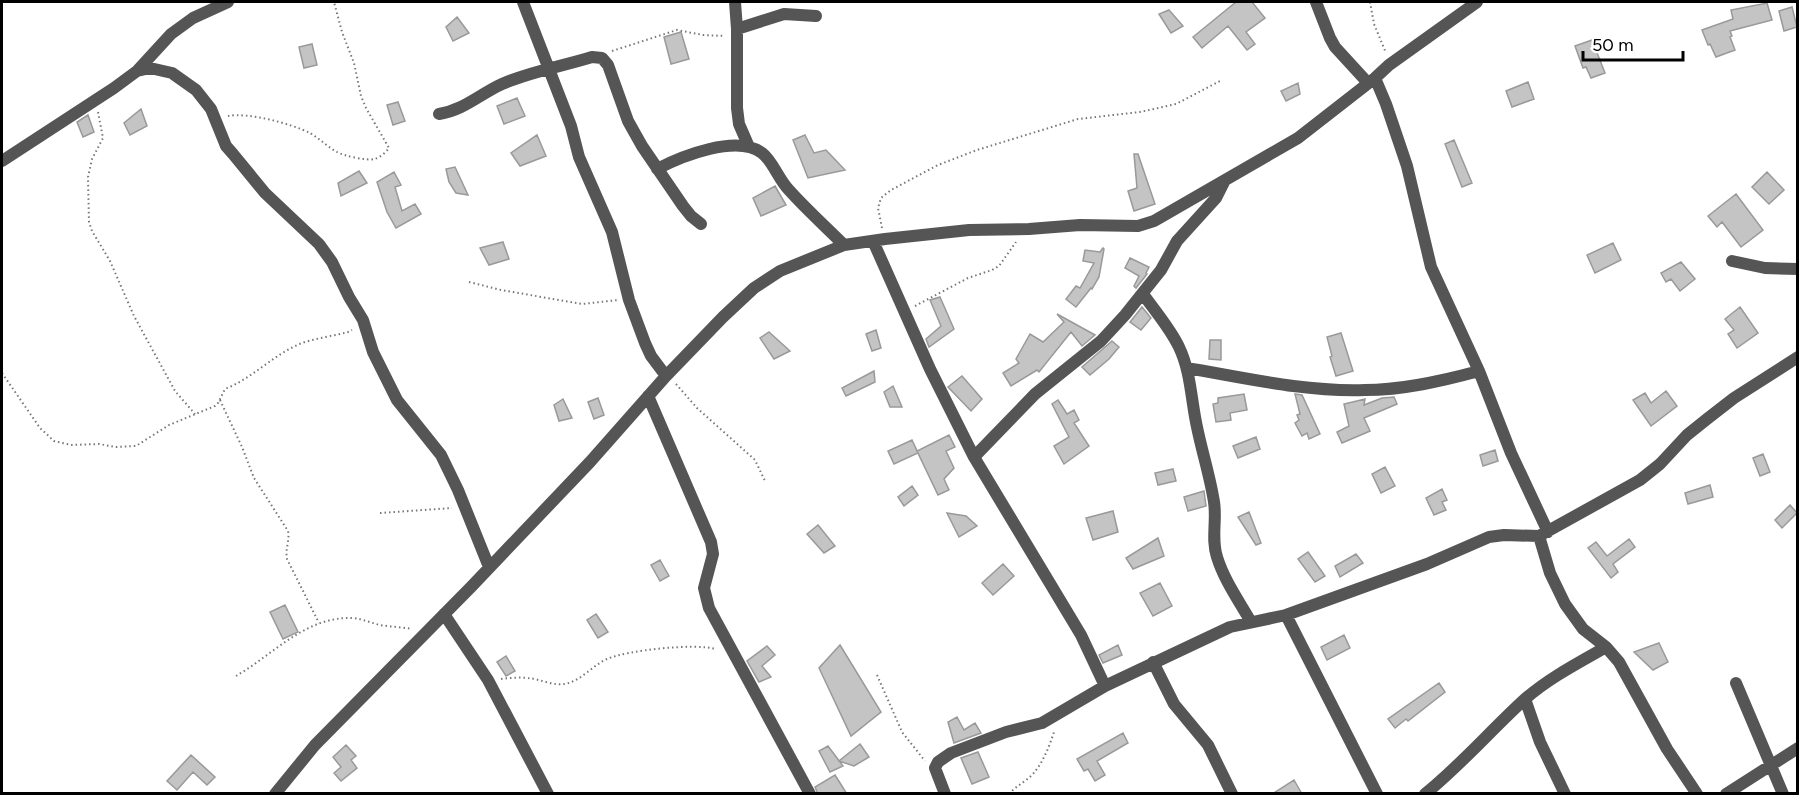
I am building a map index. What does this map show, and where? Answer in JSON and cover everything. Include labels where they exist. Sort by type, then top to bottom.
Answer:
[{"type":"street","points":[[2,161],[137,71],[171,34],[193,18],[228,2]]},
{"type":"street","points":[[522,2],[571,126],[579,157],[612,232],[629,300],[645,343],[651,356],[667,375]]},
{"type":"street","points":[[735,2],[739,124],[749,147]]},
{"type":"street","points":[[1316,2],[1335,47],[1372,81],[1386,104],[1407,166],[1431,267],[1479,371],[1544,534],[1550,573],[1565,604],[1583,629],[1606,647],[1619,662],[1667,749],[1697,794]]},
{"type":"street","points":[[275,794],[315,745],[590,462],[667,375],[754,288],[780,271],[844,245],[969,230],[1080,225],[1138,226],[1154,221],[1298,138],[1372,81],[1389,65],[1478,2]]},
{"type":"street","points":[[737,29],[784,14],[816,16]]},
{"type":"street","points":[[439,114],[458,110],[501,84],[521,76],[597,57],[602,58],[608,65],[628,121],[657,169],[691,216],[701,224]]},
{"type":"street","points":[[137,71],[150,68],[162,70],[186,82],[204,99],[218,122],[226,146],[265,193],[289,213],[325,250],[363,320],[373,352],[390,388],[441,455],[489,567]]},
{"type":"street","points":[[657,169],[712,148],[749,147],[762,152],[788,189],[844,245]]},
{"type":"street","points":[[974,457],[1035,394],[1101,341],[1143,294],[1161,270],[1177,241],[1216,198],[1224,182]]},
{"type":"street","points":[[879,240],[903,311],[974,457],[1070,615],[1105,686]]},
{"type":"street","points":[[1732,261],[1765,268],[1797,269]]},
{"type":"street","points":[[1143,294],[1166,324],[1179,346],[1187,368],[1197,429],[1213,497],[1217,556],[1251,622]]},
{"type":"street","points":[[945,794],[935,768],[938,762],[951,753],[1006,732],[1042,723],[1105,686],[1230,627],[1286,615],[1449,556],[1489,537],[1544,534],[1640,480],[1707,419],[1734,398],[1797,357]]},
{"type":"street","points":[[1187,368],[1258,382],[1365,390],[1417,385],[1479,371]]},
{"type":"street","points":[[648,396],[711,542],[713,554],[706,579],[705,595],[709,608],[810,794]]},
{"type":"street","points":[[444,614],[488,680],[548,794]]},
{"type":"street","points":[[1286,615],[1377,794]]},
{"type":"street","points":[[1425,794],[1549,680],[1606,647]]},
{"type":"street","points":[[1153,662],[1174,704],[1208,745],[1232,794]]},
{"type":"street","points":[[1736,683],[1783,794]]},
{"type":"street","points":[[1526,699],[1540,742],[1565,794]]},
{"type":"street","points":[[1726,794],[1797,748]]},
{"type":"path","points":[[218,122],[225,117],[235,115],[250,116],[298,128],[338,152],[352,157],[374,159],[384,154],[389,148],[364,102],[334,2]]},
{"type":"path","points":[[1370,2],[1374,24],[1385,48],[1389,65]]},
{"type":"path","points":[[597,57],[677,30],[725,36],[736,45]]},
{"type":"path","points":[[879,240],[878,208],[881,198],[891,190],[938,165],[977,150],[1078,119],[1140,112],[1176,104],[1220,81]]},
{"type":"path","points":[[94,101],[103,130],[103,138],[92,159],[87,177],[89,222],[110,261],[134,316],[175,391],[195,414]]},
{"type":"path","points":[[903,311],[968,278],[999,266],[1015,243],[1029,229]]},
{"type":"path","points":[[469,282],[582,304],[629,300]]},
{"type":"path","points":[[2,373],[40,428],[54,441],[71,445],[136,446],[169,425],[211,408],[220,400],[225,389],[238,384],[261,367],[302,343],[348,332],[363,320]]},
{"type":"path","points":[[667,375],[697,408],[755,460],[765,481]]},
{"type":"path","points":[[220,400],[243,447],[254,478],[288,531],[289,538],[285,552],[287,560],[319,623]]},
{"type":"path","points":[[380,513],[446,510],[464,505]]},
{"type":"path","points":[[236,676],[276,647],[319,623],[354,618],[385,626],[427,631]]},
{"type":"path","points":[[488,680],[525,677],[566,684],[610,657],[664,649],[705,646],[720,650],[737,661]]},
{"type":"path","points":[[877,675],[902,732],[922,759],[935,768]]},
{"type":"path","points":[[1010,794],[1038,768],[1046,753],[1058,715]]},
{"type":"building","points":[[1236,2],[1252,2],[1265,18],[1246,32],[1255,44],[1247,50],[1228,26],[1202,48],[1193,37]]},
{"type":"building","points":[[1767,3],[1772,20],[1730,31],[1735,50],[1716,57],[1702,30],[1733,19],[1731,10]]},
{"type":"building","points":[[1792,7],[1797,27],[1784,31],[1779,11]]},
{"type":"building","points":[[1169,10],[1183,26],[1171,33],[1159,14]]},
{"type":"building","points":[[457,17],[469,33],[453,41],[446,27]]},
{"type":"building","points":[[681,32],[689,59],[671,64],[664,37]]},
{"type":"building","points":[[1592,40],[1605,73],[1591,78],[1586,67],[1583,68],[1575,46]]},
{"type":"building","points":[[312,44],[317,65],[304,68],[299,47]]},
{"type":"building","points":[[1528,82],[1534,99],[1512,107],[1506,91]]},
{"type":"building","points":[[1298,83],[1300,94],[1286,101],[1281,91]]},
{"type":"building","points":[[517,98],[525,116],[504,124],[497,106]]},
{"type":"building","points":[[398,102],[405,121],[393,125],[387,105]]},
{"type":"building","points":[[141,109],[147,126],[130,135],[124,123]]},
{"type":"building","points":[[88,115],[94,132],[83,137],[77,122]]},
{"type":"building","points":[[537,135],[546,156],[520,166],[511,153]]},
{"type":"building","points":[[805,135],[814,153],[826,150],[845,170],[808,178],[793,140]]},
{"type":"building","points":[[1454,140],[1472,183],[1462,187],[1445,144]]},
{"type":"building","points":[[1134,154],[1138,154],[1155,204],[1134,211],[1128,191],[1137,188]]},
{"type":"building","points":[[455,167],[468,195],[456,193],[449,182],[446,169]]},
{"type":"building","points":[[359,171],[367,183],[341,196],[338,183]]},
{"type":"building","points":[[394,172],[401,185],[395,187],[402,211],[415,204],[421,214],[396,228],[387,212],[377,182]]},
{"type":"building","points":[[1767,172],[1784,190],[1769,204],[1752,187]]},
{"type":"building","points":[[775,186],[786,205],[761,216],[753,198]]},
{"type":"building","points":[[1736,194],[1763,230],[1741,247],[1722,222],[1717,227],[1708,216]]},
{"type":"building","points":[[503,242],[509,259],[489,265],[480,248]]},
{"type":"building","points":[[1613,243],[1621,260],[1595,273],[1587,255]]},
{"type":"building","points":[[1103,248],[1099,277],[1076,307],[1066,299],[1076,286],[1080,288],[1094,263],[1083,261],[1085,250],[1100,252]]},
{"type":"building","points":[[1130,258],[1149,267],[1147,274],[1136,288],[1134,286],[1139,276],[1125,268]]},
{"type":"building","points":[[1681,262],[1695,279],[1680,291],[1671,279],[1666,282],[1661,273]]},
{"type":"building","points":[[940,297],[954,329],[929,347],[926,339],[941,326],[930,300]]},
{"type":"building","points":[[1142,307],[1151,318],[1141,330],[1130,322]]},
{"type":"building","points":[[1740,307],[1758,333],[1737,348],[1728,334],[1734,330],[1725,319]]},
{"type":"building","points":[[1057,314],[1095,335],[1082,346],[1071,332],[1039,372],[1037,370],[1011,386],[1003,373],[1019,363],[1016,359],[1030,334],[1043,342],[1064,322]]},
{"type":"building","points":[[876,330],[881,348],[872,351],[866,334]]},
{"type":"building","points":[[769,332],[790,351],[774,359],[760,338]]},
{"type":"building","points":[[1341,333],[1353,371],[1336,376],[1327,337]]},
{"type":"building","points":[[1210,340],[1221,340],[1221,360],[1209,359]]},
{"type":"building","points":[[1112,341],[1119,347],[1090,375],[1082,367]]},
{"type":"building","points":[[874,371],[875,382],[846,396],[842,388]]},
{"type":"building","points":[[962,376],[982,399],[971,411],[948,387]]},
{"type":"building","points":[[893,386],[902,407],[890,407],[884,392]]},
{"type":"building","points":[[1666,391],[1677,406],[1651,426],[1633,400],[1645,393],[1651,403]]},
{"type":"building","points":[[1244,394],[1247,410],[1230,413],[1231,420],[1216,422],[1213,404],[1218,403],[1218,398]]},
{"type":"building","points":[[1295,394],[1302,395],[1320,434],[1309,439],[1307,433],[1302,436],[1295,423],[1299,420],[1297,415],[1300,414]]},
{"type":"building","points":[[1394,397],[1397,404],[1364,418],[1370,431],[1342,443],[1337,432],[1349,426],[1344,404],[1365,399],[1364,405],[1382,398]]},
{"type":"building","points":[[598,398],[604,415],[594,419],[588,402]]},
{"type":"building","points":[[563,399],[572,418],[559,421],[554,405]]},
{"type":"building","points":[[1058,400],[1067,414],[1074,410],[1079,420],[1074,423],[1089,446],[1064,464],[1054,446],[1069,437],[1052,404]]},
{"type":"building","points":[[949,435],[955,447],[946,451],[954,468],[944,479],[949,490],[938,495],[917,451]]},
{"type":"building","points":[[1256,437],[1260,449],[1238,458],[1233,446]]},
{"type":"building","points":[[912,440],[918,453],[894,464],[888,451]]},
{"type":"building","points":[[1495,450],[1498,461],[1483,466],[1480,455]]},
{"type":"building","points":[[1763,454],[1770,472],[1760,476],[1753,458]]},
{"type":"building","points":[[1385,467],[1395,486],[1381,493],[1372,474]]},
{"type":"building","points":[[1173,469],[1176,481],[1158,485],[1155,473]]},
{"type":"building","points":[[1710,485],[1713,497],[1688,504],[1685,493]]},
{"type":"building","points":[[912,486],[918,495],[904,506],[898,497]]},
{"type":"building","points":[[1442,489],[1447,500],[1442,502],[1446,510],[1434,515],[1426,498]]},
{"type":"building","points":[[1204,491],[1206,506],[1188,511],[1184,497]]},
{"type":"building","points":[[1790,505],[1797,513],[1782,528],[1775,520]]},
{"type":"building","points":[[1113,511],[1118,532],[1093,540],[1086,518]]},
{"type":"building","points":[[1249,512],[1261,543],[1256,545],[1238,517]]},
{"type":"building","points":[[947,513],[966,516],[977,526],[959,537]]},
{"type":"building","points":[[818,525],[835,546],[824,553],[807,534]]},
{"type":"building","points":[[1158,538],[1164,556],[1133,569],[1126,558]]},
{"type":"building","points":[[1629,539],[1635,547],[1613,564],[1618,572],[1611,578],[1588,548],[1596,542],[1607,556]]},
{"type":"building","points":[[1308,552],[1325,576],[1315,582],[1298,559]]},
{"type":"building","points":[[1356,554],[1363,563],[1340,577],[1335,566]]},
{"type":"building","points":[[660,560],[669,576],[660,581],[651,565]]},
{"type":"building","points":[[1003,564],[1014,576],[993,595],[982,583]]},
{"type":"building","points":[[1160,583],[1172,606],[1153,616],[1140,593]]},
{"type":"building","points":[[285,605],[298,632],[283,639],[270,612]]},
{"type":"building","points":[[596,614],[608,632],[598,638],[587,620]]},
{"type":"building","points":[[1344,635],[1350,648],[1327,660],[1321,647]]},
{"type":"building","points":[[1659,643],[1668,662],[1653,670],[1634,652]]},
{"type":"building","points":[[840,645],[881,712],[851,736],[819,668]]},
{"type":"building","points":[[1118,645],[1122,655],[1103,663],[1099,655]]},
{"type":"building","points":[[767,646],[775,655],[762,666],[771,677],[759,682],[747,661]]},
{"type":"building","points":[[506,656],[515,671],[506,676],[497,662]]},
{"type":"building","points":[[1439,683],[1445,692],[1408,721],[1406,719],[1395,728],[1388,719]]},
{"type":"building","points":[[957,717],[964,730],[975,723],[981,733],[954,743],[948,722]]},
{"type":"building","points":[[1123,733],[1128,743],[1097,761],[1105,775],[1095,781],[1088,769],[1084,771],[1077,759]]},
{"type":"building","points":[[860,744],[869,757],[854,766],[839,761]]},
{"type":"building","points":[[346,745],[356,756],[351,760],[357,768],[341,781],[334,773],[341,767],[333,757]]},
{"type":"building","points":[[828,746],[843,766],[830,772],[819,751]]},
{"type":"building","points":[[978,752],[989,777],[972,784],[961,758]]},
{"type":"building","points":[[191,755],[215,777],[207,785],[193,772],[177,790],[167,781]]},
{"type":"building","points":[[835,775],[847,794],[818,794],[815,787]]},
{"type":"building","points":[[1294,780],[1302,794],[1272,794]]}]
